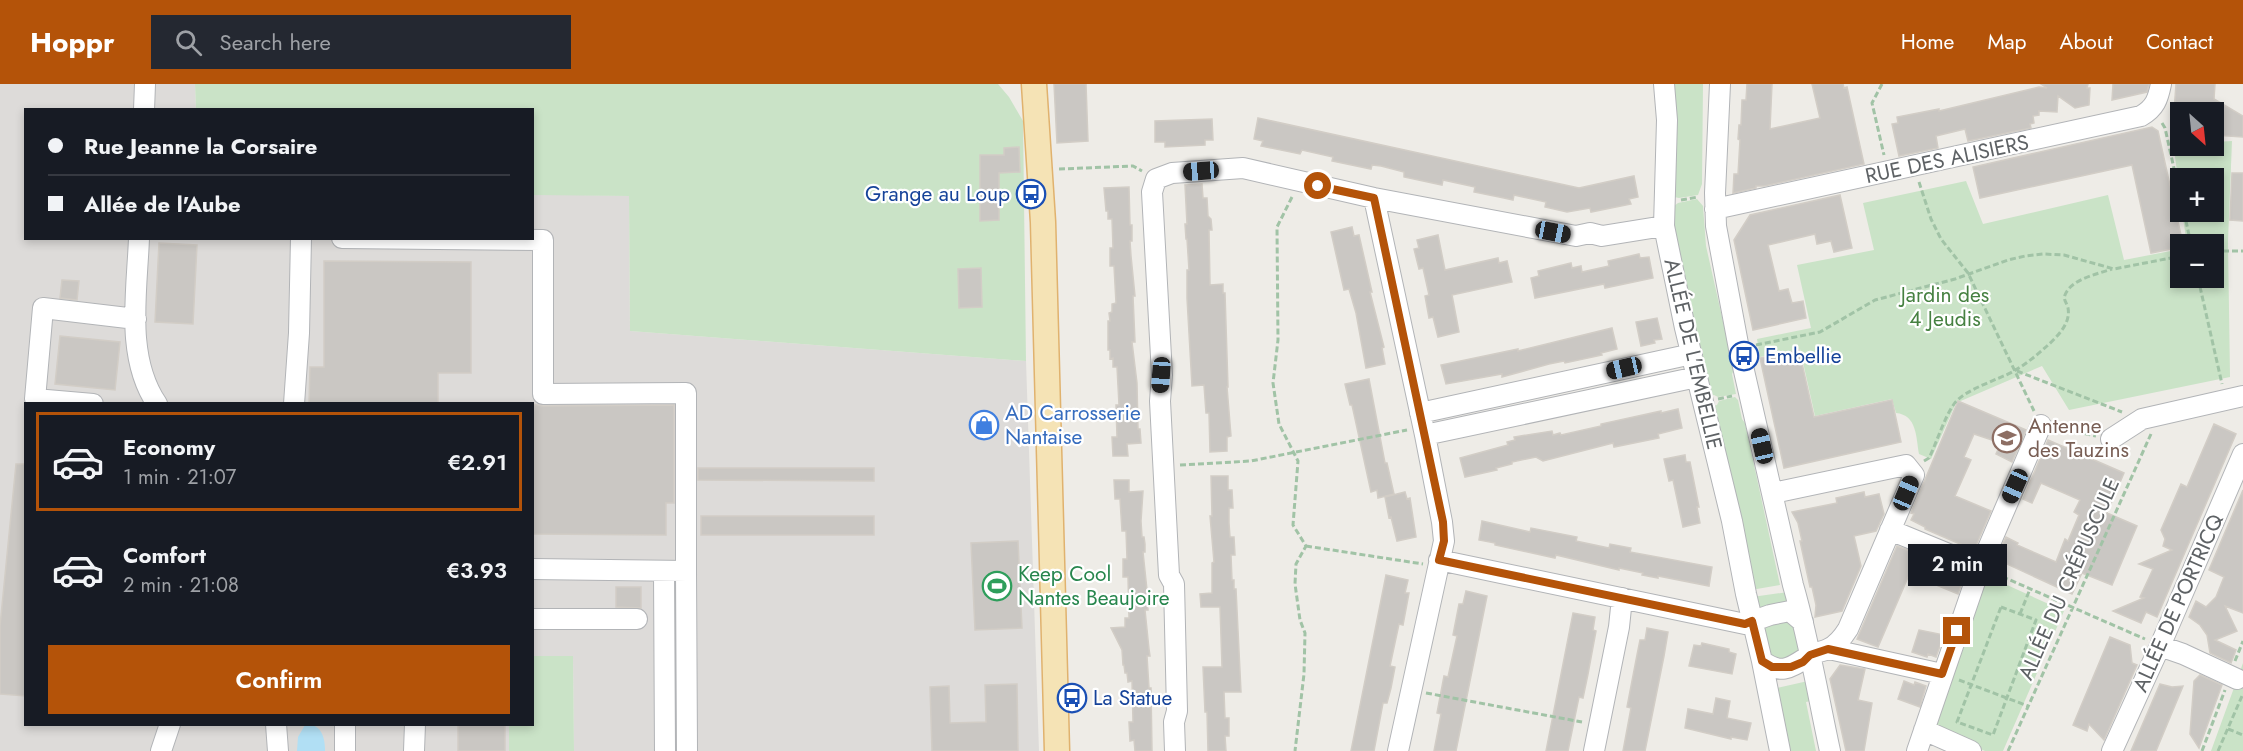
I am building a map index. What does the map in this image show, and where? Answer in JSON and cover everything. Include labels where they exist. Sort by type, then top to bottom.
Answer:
[{"type":"main road","points":[[1034,84],[1043,222],[1057,751]]},
{"type":"street","points":[[144,108],[145,84]]},
{"type":"street","name":"ALLÉE DE L'EMBELLIE","points":[[1664,84],[1667,120],[1664,226],[1732,521],[1780,751]]},
{"type":"street","points":[[1720,84],[1716,226],[1739,349],[1793,585],[1803,622],[1819,652],[1830,751]]},
{"type":"street","points":[[2152,110],[2161,84]]},
{"type":"street","name":"RUE DES ALISIERS","points":[[1715,201],[1916,166],[2141,116],[2152,110]]},
{"type":"street","points":[[1175,751],[1174,722],[1177,711],[1174,584],[1169,574],[1160,401],[1161,375],[1152,192],[1156,179],[1172,173],[1243,168],[1374,198],[1576,236],[1590,233],[1602,236],[1664,226]]},
{"type":"street","points":[[1374,198],[1443,522],[1444,541],[1398,751]]},
{"type":"street","points":[[140,240],[136,319],[139,364],[157,402]]},
{"type":"street","points":[[294,402],[299,333],[301,240]]},
{"type":"street","points":[[534,240],[543,240],[543,394],[686,393],[687,751]]},
{"type":"street","points":[[70,402],[35,399],[43,308],[136,319]]},
{"type":"street","points":[[1423,425],[1692,354]]},
{"type":"street","points":[[1423,425],[1697,377]]},
{"type":"street","points":[[2111,439],[2146,418],[2234,398]]},
{"type":"street","points":[[1917,751],[1980,567],[2041,425]]},
{"type":"street","name":"ALLÉE DE PORTRICQ","points":[[2112,751],[2243,454]]},
{"type":"street","points":[[1762,661],[1772,667],[1782,669],[1803,662],[1840,640],[1848,629],[1914,475],[1906,465],[1773,493]]},
{"type":"street","points":[[1890,530],[1980,567]]},
{"type":"street","points":[[1439,560],[1745,624],[1790,611],[1803,622]]},
{"type":"street","points":[[534,569],[686,572]]},
{"type":"street","points":[[663,571],[665,751]]},
{"type":"street","points":[[1594,751],[1619,627],[1622,598]]},
{"type":"street","points":[[534,619],[637,619]]},
{"type":"street","points":[[2160,646],[2183,654],[2237,683]]},
{"type":"street","points":[[1819,652],[1942,674]]},
{"type":"street","points":[[161,751],[169,726]]},
{"type":"street","points":[[276,726],[278,751]]},
{"type":"street","points":[[345,726],[345,751]]},
{"type":"street","points":[[414,751],[415,726]]},
{"type":"street","points":[[1924,730],[1971,751]]},
{"type":"path","points":[[1882,84],[1872,103],[1888,171]]},
{"type":"path","points":[[2152,110],[2165,128],[2174,168]]},
{"type":"path","points":[[1052,170],[1133,166],[1156,179]]},
{"type":"path","points":[[1916,166],[1921,191],[1931,219],[1941,239],[1968,273],[2041,425],[2111,439]]},
{"type":"path","points":[[1300,182],[1277,227],[1278,340],[1273,383],[1279,424],[1298,461],[1293,525],[1306,546],[1426,564],[1439,560]]},
{"type":"path","points":[[1664,203],[1715,201]]},
{"type":"path","points":[[2224,251],[2243,251]]},
{"type":"path","points":[[1739,349],[1820,332],[1875,300],[2008,260],[2043,254],[2080,258],[2114,269]]},
{"type":"path","points":[[1910,470],[1929,458],[1955,403],[2015,370],[2048,345],[2061,331],[2068,320],[2068,308],[2064,298],[2072,286],[2088,277],[2114,269],[2170,258]]},
{"type":"path","points":[[2201,288],[2234,398]]},
{"type":"path","points":[[2015,370],[2146,418]]},
{"type":"path","points":[[1705,402],[1737,395],[1742,401],[1751,399]]},
{"type":"path","name":"ALLÉE DU CRÉPUSCULE","points":[[2008,751],[2151,433],[2146,418]]},
{"type":"path","points":[[1165,465],[1251,461],[1294,454],[1423,425]]},
{"type":"path","points":[[1295,751],[1305,664],[1305,633],[1300,620],[1295,584],[1296,564],[1306,546]]},
{"type":"path","points":[[1980,567],[2160,646]]},
{"type":"path","points":[[2020,614],[2030,589]]},
{"type":"path","points":[[2001,607],[2020,614],[2037,620],[1993,735],[1957,722],[2001,607]]},
{"type":"path","points":[[2218,751],[2228,729],[2243,641]]},
{"type":"path","points":[[1942,674],[2028,706]]},
{"type":"path","points":[[2202,751],[2237,683]]},
{"type":"path","points":[[1411,690],[1599,725]]},
{"type":"path","points":[[2228,729],[2243,735]]},
{"type":"shaded area","points":[[0,84],[195,84],[196,108],[24,108],[24,240],[534,240],[534,194],[629,196],[630,331],[1026,361],[1039,751],[574,751],[573,656],[534,656],[534,402],[24,402],[24,726],[509,726],[509,751],[0,751]]},
{"type":"green space","points":[[195,84],[998,84],[1009,97],[1023,121],[1026,361],[630,331],[629,196],[534,195],[534,108],[196,108]]},
{"type":"green space","points":[[1670,84],[1703,84],[1702,184],[1698,195],[1679,198],[1670,196]]},
{"type":"green space","name":"Jardin des 4 Jeudis","points":[[2224,141],[2232,141],[2228,241],[2230,377],[2069,410],[2042,366],[1956,403],[1931,459],[1919,454],[1912,422],[1896,413],[1892,399],[1815,416],[1800,349],[1760,357],[1757,339],[1811,328],[1797,265],[1874,250],[1863,203],[1966,181],[1983,224],[2108,195],[2124,260],[2170,251],[2170,288],[2224,288],[2224,234],[2185,234],[2184,222],[2224,222],[2224,168],[2177,168],[2175,156],[2224,156]]},
{"type":"green space","points":[[1697,199],[1703,206],[1706,246],[1734,370],[1732,374],[1736,394],[1718,397],[1709,396],[1670,209],[1678,203]]},
{"type":"green space","points":[[1735,397],[1745,423],[1780,585],[1751,590],[1711,407],[1717,405],[1719,401]]},
{"type":"green space","points":[[1983,574],[2064,611],[2003,751],[1985,751],[1931,726]]},
{"type":"green space","points":[[1788,592],[1791,603],[1759,611],[1752,597]]},
{"type":"green space","points":[[1784,618],[1798,635],[1799,651],[1797,657],[1771,661],[1763,624]]},
{"type":"green space","points":[[534,656],[573,656],[574,751],[509,751],[509,726],[534,726]]},
{"type":"green space","points":[[2243,663],[2243,751],[2211,751]]},
{"type":"green space","points":[[1808,681],[1811,701],[1806,702],[1816,751],[1785,751],[1772,689]]},
{"type":"water","points":[[304,726],[315,726],[321,732],[325,751],[297,751],[298,737]]},
{"type":"building","points":[[1054,84],[1086,84],[1088,141],[1057,143]]},
{"type":"building","points":[[1747,84],[1772,84],[1770,129],[1820,118],[1812,84],[1843,84],[1844,88],[1847,87],[1864,164],[1756,186],[1756,188],[1733,193],[1734,174],[1738,174],[1740,140],[1738,139],[1742,100],[1746,100]]},
{"type":"building","points":[[2041,84],[2088,84],[2087,88],[2090,88],[2089,105],[2075,108],[2058,96],[2057,112],[2039,111],[2039,115],[2033,116],[2034,123],[2030,124],[2031,128],[1968,141],[1965,129],[1936,136],[1938,148],[1899,156],[1892,124],[1898,123],[1897,117],[1939,109],[1939,111],[2039,87],[2047,88]]},
{"type":"building","points":[[2113,84],[2149,84],[2147,92],[2112,100]]},
{"type":"building","points":[[2176,84],[2215,84],[2214,99],[2219,102],[2175,102]]},
{"type":"building","points":[[2224,105],[2243,116],[2243,137],[2224,136]]},
{"type":"building","points":[[1258,118],[1579,188],[1634,176],[1638,197],[1629,199],[1631,204],[1591,212],[1590,208],[1567,212],[1545,207],[1546,202],[1514,195],[1513,200],[1474,192],[1475,187],[1443,180],[1442,185],[1404,177],[1404,172],[1381,166],[1372,165],[1371,169],[1332,161],[1333,157],[1302,150],[1300,154],[1261,146],[1263,141],[1254,139]]},
{"type":"building","points":[[1212,119],[1213,140],[1205,140],[1205,145],[1165,147],[1165,142],[1155,142],[1155,121]]},
{"type":"building","points":[[2152,127],[2158,131],[2170,185],[2170,222],[2178,222],[2181,234],[2170,234],[2170,249],[2151,253],[2132,165],[1980,198],[1973,167]]},
{"type":"building","points":[[1019,147],[1020,172],[999,173],[999,220],[980,221],[980,155],[1004,155],[1004,148]]},
{"type":"building","points":[[2232,173],[2243,173],[2243,221],[2230,220]]},
{"type":"building","points":[[1202,184],[1203,198],[1207,198],[1212,230],[1209,230],[1210,285],[1223,284],[1223,293],[1225,293],[1227,387],[1231,436],[1227,437],[1227,451],[1210,452],[1209,413],[1206,413],[1204,385],[1192,386],[1187,298],[1187,270],[1189,270],[1185,224],[1187,224],[1185,185]]},
{"type":"building","points":[[1129,187],[1130,225],[1132,225],[1132,241],[1130,241],[1135,296],[1133,296],[1135,342],[1132,342],[1141,443],[1127,444],[1128,456],[1113,456],[1112,437],[1117,437],[1116,405],[1119,405],[1117,367],[1113,367],[1113,358],[1110,359],[1110,350],[1108,350],[1108,321],[1110,321],[1109,313],[1112,312],[1112,304],[1116,303],[1114,266],[1110,266],[1110,248],[1113,248],[1112,219],[1108,219],[1104,188]]},
{"type":"building","points":[[1840,195],[1852,248],[1834,252],[1831,241],[1817,244],[1815,234],[1768,245],[1779,291],[1788,289],[1792,303],[1803,301],[1806,318],[1753,330],[1734,240],[1750,215]]},
{"type":"building","points":[[1352,227],[1354,236],[1359,235],[1384,347],[1382,348],[1385,364],[1366,368],[1356,313],[1349,289],[1344,290],[1331,232]]},
{"type":"building","points":[[1438,235],[1445,270],[1498,258],[1499,263],[1507,261],[1512,282],[1452,295],[1459,332],[1438,337],[1433,317],[1429,318],[1425,296],[1429,295],[1423,268],[1419,269],[1414,249],[1419,248],[1417,240]]},
{"type":"building","points":[[159,243],[197,245],[193,324],[155,322]]},
{"type":"building","points":[[1639,254],[1640,258],[1649,257],[1653,278],[1605,288],[1604,284],[1535,298],[1531,278],[1539,276],[1538,271],[1571,263],[1572,268],[1581,266],[1582,272],[1609,266],[1608,261]]},
{"type":"building","points":[[324,261],[471,262],[471,373],[438,373],[438,402],[309,402],[310,367],[324,367]]},
{"type":"building","points":[[981,268],[982,307],[959,308],[958,269]]},
{"type":"building","points":[[62,280],[79,281],[77,300],[60,298]]},
{"type":"building","points":[[1657,318],[1662,339],[1641,346],[1636,322]]},
{"type":"building","points":[[1612,328],[1617,349],[1601,353],[1602,355],[1549,364],[1502,377],[1502,374],[1446,384],[1441,365],[1518,349],[1518,351]]},
{"type":"building","points":[[60,336],[120,342],[115,390],[55,384]]},
{"type":"building","points":[[1799,350],[1814,417],[1892,400],[1901,442],[1784,468],[1760,358]]},
{"type":"building","points":[[1369,379],[1385,463],[1387,463],[1394,494],[1378,498],[1377,490],[1371,492],[1352,405],[1350,405],[1345,384]]},
{"type":"building","points":[[1958,401],[2026,430],[2012,462],[1996,454],[2001,443],[1974,434],[1964,457],[1971,460],[1955,496],[1991,511],[1974,550],[1925,529],[1911,520],[1914,514],[1911,513]]},
{"type":"building","points":[[534,404],[674,405],[674,503],[666,503],[666,535],[534,534]]},
{"type":"building","points":[[1678,409],[1682,428],[1658,434],[1659,438],[1614,447],[1613,443],[1543,461],[1536,457],[1512,462],[1512,464],[1496,468],[1497,470],[1465,477],[1460,458],[1508,445],[1507,442],[1515,440],[1514,437],[1552,431],[1553,435],[1560,433],[1561,435],[1601,426],[1601,424]]},
{"type":"building","points":[[2214,424],[2236,434],[2157,617],[2146,612],[2141,623],[2113,611],[2144,598],[2140,597],[2153,569],[2139,564],[2172,550],[2163,546],[2165,539],[2161,530],[2181,484],[2187,487]]},
{"type":"building","points":[[2048,440],[2124,473],[2107,513],[2137,526],[2112,585],[2082,573],[2072,594],[1996,559],[2006,537],[2018,543],[2017,545],[2056,562],[2065,539],[2068,541],[2079,515],[2074,512],[2080,500],[2041,483],[2032,503],[2023,499]]},
{"type":"building","points":[[1685,455],[1686,462],[1690,462],[1700,523],[1683,527],[1673,480],[1669,481],[1664,459]]},
{"type":"building","points":[[16,464],[24,464],[24,696],[0,694],[0,626]]},
{"type":"building","points":[[698,468],[874,468],[874,481],[698,480]]},
{"type":"building","points":[[1211,476],[1228,476],[1228,490],[1232,490],[1233,508],[1229,508],[1229,523],[1230,537],[1234,537],[1235,555],[1231,555],[1232,580],[1234,580],[1234,589],[1236,589],[1241,692],[1224,692],[1225,718],[1229,718],[1229,736],[1225,736],[1226,751],[1208,751],[1207,712],[1205,712],[1203,667],[1222,667],[1220,607],[1201,607],[1200,594],[1212,593],[1212,563],[1214,562],[1210,516],[1212,516]]},
{"type":"building","points":[[1114,480],[1129,480],[1129,492],[1143,491],[1141,521],[1145,544],[1145,552],[1143,552],[1148,610],[1145,610],[1150,656],[1147,656],[1149,688],[1151,688],[1152,751],[1135,751],[1134,740],[1130,741],[1129,722],[1133,722],[1132,681],[1128,682],[1122,650],[1111,628],[1125,627],[1125,618],[1129,618],[1128,577],[1123,577],[1123,559],[1127,559],[1126,531],[1122,531],[1120,499],[1115,499]]},
{"type":"building","points":[[2243,490],[2243,613],[2225,606],[2237,631],[2215,640],[2236,650],[2231,663],[2210,653],[2207,635],[2200,625],[2189,617],[2196,601],[2206,607],[2216,597],[2224,577],[2209,570]]},
{"type":"building","points":[[1405,492],[1407,499],[1410,498],[1416,537],[1397,541],[1385,497]]},
{"type":"building","points":[[1864,492],[1865,497],[1879,494],[1884,514],[1876,531],[1854,536],[1861,566],[1842,611],[1815,617],[1816,605],[1812,587],[1810,587],[1800,541],[1802,541],[1798,523],[1792,512],[1837,503],[1836,498]]},
{"type":"building","points":[[701,516],[874,516],[874,535],[701,535]]},
{"type":"building","points":[[1482,521],[1530,532],[1531,528],[1577,537],[1576,541],[1609,548],[1610,544],[1631,548],[1630,552],[1712,567],[1709,586],[1642,575],[1643,573],[1619,568],[1619,570],[1556,555],[1555,558],[1495,545],[1495,543],[1479,540]]},
{"type":"building","name":"Keep Cool Nantes Beaujoire","points":[[1018,541],[1022,628],[975,630],[971,543]]},
{"type":"building","points":[[1897,546],[1918,554],[1878,647],[1857,639]]},
{"type":"building","points":[[1942,564],[1965,574],[1958,594],[1934,584]]},
{"type":"building","points":[[1386,575],[1408,580],[1405,593],[1409,593],[1403,625],[1399,624],[1390,666],[1395,667],[1391,688],[1387,703],[1383,703],[1374,751],[1351,751]]},
{"type":"building","points":[[616,587],[641,587],[641,608],[616,607]]},
{"type":"building","points":[[1466,591],[1487,596],[1456,751],[1434,751],[1441,714],[1437,713],[1444,676],[1448,677],[1457,636],[1453,635],[1459,604],[1463,604]]},
{"type":"building","points":[[1573,613],[1595,617],[1593,630],[1596,631],[1588,674],[1583,698],[1579,697],[1568,751],[1546,751]]},
{"type":"building","points":[[1647,628],[1668,632],[1664,656],[1645,751],[1623,751],[1631,708],[1627,707],[1637,655],[1640,640],[1645,640]]},
{"type":"building","points":[[1919,630],[1944,635],[1936,657],[1928,654],[1927,657],[1912,652]]},
{"type":"building","points":[[2110,637],[2130,645],[2132,663],[2137,665],[2104,740],[2089,724],[2087,731],[2073,725]]},
{"type":"building","points":[[1702,643],[1729,649],[1729,652],[1736,654],[1732,674],[1689,666],[1694,645],[1701,646]]},
{"type":"building","points":[[1840,665],[1865,669],[1858,700],[1872,703],[1864,751],[1846,751],[1830,679]]},
{"type":"building","points":[[2200,675],[2222,685],[2199,748],[2190,734],[2194,681]]},
{"type":"building","points":[[1904,681],[1926,686],[1920,707],[1898,699]]},
{"type":"building","points":[[1017,684],[1018,751],[932,751],[930,687],[949,686],[950,723],[986,722],[985,685]]},
{"type":"building","points":[[2160,684],[2172,687],[2183,686],[2156,751],[2131,751]]},
{"type":"building","points":[[1716,698],[1730,701],[1727,718],[1751,723],[1747,740],[1731,737],[1731,739],[1685,728],[1688,709],[1713,714]]},
{"type":"building","points":[[458,726],[505,726],[505,751],[458,751]]},
{"type":"place","name":"Grange au Loup","points":[[1031,194]]},
{"type":"place","name":"Embellie","points":[[1744,356]]},
{"type":"place","name":"AD Carrosserie Nantaise","points":[[984,425]]},
{"type":"place","name":"Antenne des Tauzins","points":[[2007,438]]},
{"type":"place","name":"Keep Cool Nantes Beaujoire","points":[[997,586]]},
{"type":"place","name":"La Statue","points":[[1072,698]]},
{"type":"route","points":[[1318,186],[1374,198],[1443,522],[1444,541],[1439,560],[1745,624],[1752,621],[1762,661],[1772,667],[1782,669],[1803,662],[1810,655],[1828,649],[1942,674],[1957,631]]}]
